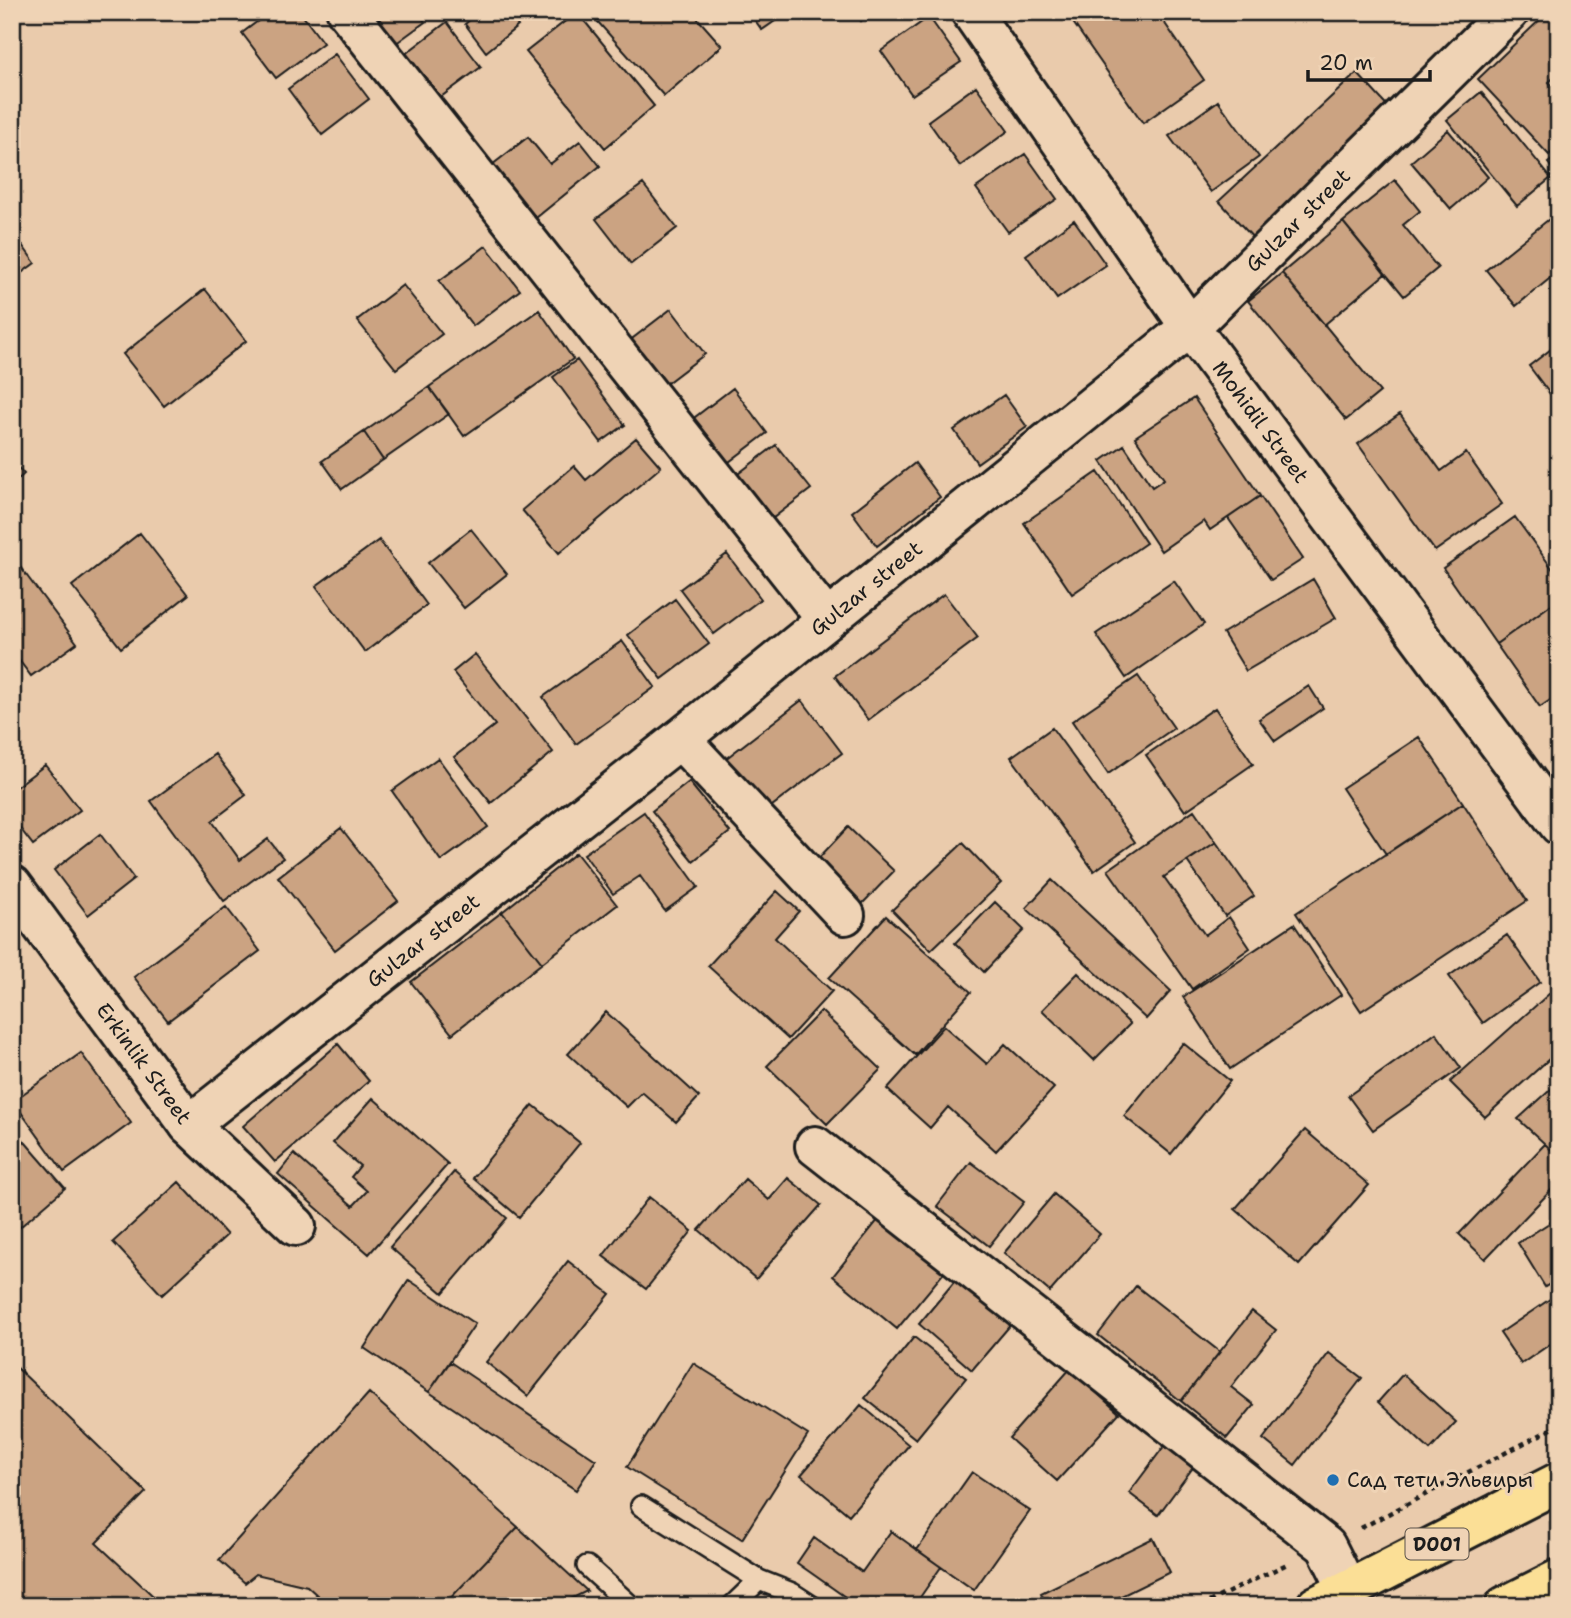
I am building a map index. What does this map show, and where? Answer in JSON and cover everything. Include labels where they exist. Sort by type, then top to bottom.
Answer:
[{"type":"highway","name":"D001","points":[[1332,1598],[1559,1482]]},
{"type":"highway","points":[[1505,1606],[1559,1579]]},
{"type":"street","points":[[347,12],[827,620]]},
{"type":"street","name":"Mohidil Street","points":[[971,12],[1190,327],[1559,825]]},
{"type":"street","name":"Gulzar street","points":[[189,1125],[680,739],[1190,327],[1509,12]]},
{"type":"street","points":[[680,739],[845,915]]},
{"type":"street","name":"Erkinlik Street","points":[[12,886],[189,1125],[296,1226]]},
{"type":"street","points":[[815,1146],[1326,1546],[1332,1598]]},
{"type":"lane","points":[[641,1506],[759,1580],[792,1593],[812,1606]]},
{"type":"lane","points":[[587,1566],[631,1606]]},
{"type":"lane","points":[[732,1606],[759,1580]]},
{"type":"path","points":[[1200,1606],[1326,1546],[1559,1425]]},
{"type":"building","points":[[270,12],[300,12],[323,43],[276,78],[242,33]]},
{"type":"building","points":[[363,12],[417,12],[425,22],[391,47]]},
{"type":"building","points":[[479,12],[507,12],[518,26],[486,52],[465,24]]},
{"type":"building","points":[[577,12],[654,106],[605,148],[526,52]]},
{"type":"building","points":[[589,12],[692,12],[722,46],[664,96]]},
{"type":"building","points":[[749,12],[788,12],[762,30]]},
{"type":"building","points":[[854,12],[872,12],[861,21]]},
{"type":"building","points":[[1084,12],[1157,12],[1204,80],[1143,123],[1072,21]]},
{"type":"building","points":[[1548,12],[1559,12],[1559,73],[1549,82],[1559,93],[1559,146],[1549,155],[1478,79]]},
{"type":"building","points":[[929,17],[961,62],[912,95],[881,51]]},
{"type":"building","points":[[447,22],[481,67],[434,102],[400,58]]},
{"type":"building","points":[[335,54],[369,99],[322,135],[288,89]]},
{"type":"building","points":[[1357,73],[1394,113],[1256,241],[1219,201]]},
{"type":"building","points":[[976,86],[1008,131],[960,166],[928,121]]},
{"type":"building","points":[[1481,92],[1551,178],[1517,206],[1447,120]]},
{"type":"building","points":[[1218,101],[1259,157],[1211,192],[1169,136]]},
{"type":"building","points":[[1448,130],[1488,177],[1451,209],[1411,162]]},
{"type":"building","points":[[528,137],[550,164],[580,141],[600,166],[526,226],[483,172]]},
{"type":"building","points":[[1025,154],[1057,199],[1008,232],[976,188]]},
{"type":"building","points":[[1559,155],[1559,177],[1548,163]]},
{"type":"building","points":[[1395,180],[1420,211],[1403,225],[1438,268],[1404,296],[1343,222]]},
{"type":"building","points":[[643,184],[677,228],[631,264],[596,219]]},
{"type":"building","points":[[1559,211],[1559,271],[1516,306],[1486,270]]},
{"type":"building","points":[[1074,220],[1106,265],[1057,299],[1026,255]]},
{"type":"building","points":[[1343,222],[1385,274],[1324,325],[1282,273]]},
{"type":"building","points":[[12,231],[35,263],[12,280]]},
{"type":"building","points":[[486,246],[520,290],[473,326],[439,281]]},
{"type":"building","points":[[1282,273],[1380,392],[1346,420],[1248,301]]},
{"type":"building","points":[[403,285],[442,334],[396,369],[357,320]]},
{"type":"building","points":[[205,289],[246,341],[164,406],[123,354]]},
{"type":"building","points":[[671,309],[705,354],[659,389],[624,345]]},
{"type":"building","points":[[539,310],[573,359],[464,436],[429,387]]},
{"type":"building","points":[[1559,343],[1559,406],[1529,366]]},
{"type":"building","points":[[577,360],[625,425],[601,442],[553,377]]},
{"type":"building","points":[[429,387],[449,414],[383,460],[364,432]]},
{"type":"building","points":[[733,388],[767,433],[721,468],[686,424]]},
{"type":"building","points":[[1004,395],[1027,427],[977,463],[954,430]]},
{"type":"building","points":[[1194,398],[1260,496],[1210,530],[1204,521],[1161,551],[1101,461],[1124,445],[1152,487],[1164,479],[1135,437]]},
{"type":"building","points":[[1400,414],[1441,471],[1466,453],[1502,504],[1435,551],[1358,444]]},
{"type":"building","points":[[364,432],[383,460],[342,489],[322,461]]},
{"type":"building","points":[[636,438],[661,467],[559,553],[522,510],[574,466],[586,480]]},
{"type":"building","points":[[776,445],[811,489],[764,525],[730,480]]},
{"type":"building","points":[[12,461],[24,474],[12,485]]},
{"type":"building","points":[[915,463],[940,497],[877,546],[852,512]]},
{"type":"building","points":[[1098,472],[1146,543],[1072,594],[1024,523]]},
{"type":"building","points":[[1260,496],[1303,559],[1271,580],[1228,518]]},
{"type":"building","points":[[1515,517],[1559,578],[1559,599],[1496,644],[1443,568]]},
{"type":"building","points":[[471,529],[507,574],[464,608],[428,563]]},
{"type":"building","points":[[140,533],[188,595],[121,648],[72,586]]},
{"type":"building","points":[[379,540],[427,605],[365,652],[316,586]]},
{"type":"building","points":[[727,554],[761,599],[714,634],[680,589]]},
{"type":"building","points":[[12,556],[77,643],[31,676],[12,651]]},
{"type":"building","points":[[1313,579],[1336,618],[1246,671],[1223,633]]},
{"type":"building","points":[[1174,581],[1204,624],[1126,678],[1096,634]]},
{"type":"building","points":[[944,594],[978,638],[868,720],[835,676]]},
{"type":"building","points":[[675,599],[709,644],[662,679],[628,635]]},
{"type":"building","points":[[1559,599],[1559,694],[1540,707],[1496,644]]},
{"type":"building","points":[[622,641],[655,687],[576,744],[543,697]]},
{"type":"building","points":[[475,654],[553,752],[491,803],[454,757],[495,725],[453,672]]},
{"type":"building","points":[[1138,676],[1174,728],[1108,774],[1072,721]]},
{"type":"building","points":[[1309,686],[1323,708],[1275,741],[1259,719]]},
{"type":"building","points":[[802,700],[842,753],[764,812],[724,760]]},
{"type":"building","points":[[1215,708],[1253,764],[1185,811],[1146,755]]},
{"type":"building","points":[[1052,728],[1135,842],[1094,871],[1011,757]]},
{"type":"building","points":[[1419,737],[1463,803],[1386,854],[1342,788]]},
{"type":"building","points":[[215,754],[246,795],[212,821],[240,860],[268,839],[283,858],[224,901],[151,801]]},
{"type":"building","points":[[438,758],[488,827],[441,861],[392,791]]},
{"type":"building","points":[[45,765],[80,810],[33,845],[12,818],[12,790]]},
{"type":"building","points":[[689,782],[730,832],[693,861],[652,811]]},
{"type":"building","points":[[1463,803],[1527,901],[1361,1011],[1296,913]]},
{"type":"building","points":[[1194,810],[1216,842],[1164,877],[1205,935],[1229,917],[1250,948],[1192,989],[1108,870]]},
{"type":"building","points":[[644,812],[698,887],[665,911],[640,876],[613,894],[584,854]]},
{"type":"building","points":[[848,827],[894,871],[861,905],[815,862]]},
{"type":"building","points":[[341,828],[398,901],[335,950],[278,877]]},
{"type":"building","points":[[100,834],[134,879],[88,915],[54,870]]},
{"type":"building","points":[[1216,842],[1254,896],[1225,916],[1187,861]]},
{"type":"building","points":[[963,843],[1001,883],[931,950],[892,910]]},
{"type":"building","points":[[576,853],[617,905],[542,963],[502,912]]},
{"type":"building","points":[[1052,880],[1171,991],[1146,1019],[1026,908]]},
{"type":"building","points":[[777,891],[799,911],[775,938],[832,991],[788,1039],[708,966]]},
{"type":"building","points":[[995,902],[1024,930],[984,972],[955,943]]},
{"type":"building","points":[[226,907],[260,951],[168,1021],[134,977]]},
{"type":"building","points":[[502,912],[542,963],[452,1034],[411,982]]},
{"type":"building","points":[[886,916],[971,992],[915,1055],[829,978]]},
{"type":"building","points":[[1294,924],[1341,995],[1230,1069],[1183,997]]},
{"type":"building","points":[[1507,935],[1540,982],[1483,1023],[1449,976]]},
{"type":"building","points":[[1078,973],[1130,1024],[1094,1060],[1042,1010]]},
{"type":"building","points":[[1559,985],[1559,1050],[1485,1117],[1450,1082]]},
{"type":"building","points":[[821,1011],[881,1069],[827,1124],[767,1066]]},
{"type":"building","points":[[606,1012],[699,1097],[676,1122],[642,1092],[627,1107],[568,1054]]},
{"type":"building","points":[[944,1026],[987,1064],[1005,1044],[1054,1088],[996,1151],[948,1107],[930,1128],[887,1089]]},
{"type":"building","points":[[1436,1033],[1461,1068],[1373,1130],[1348,1096]]},
{"type":"building","points":[[1183,1043],[1230,1081],[1171,1154],[1124,1116]]},
{"type":"building","points":[[338,1044],[369,1081],[275,1162],[243,1126]]},
{"type":"building","points":[[81,1053],[131,1123],[64,1172],[13,1101]]},
{"type":"building","points":[[1559,1082],[1559,1157],[1518,1119]]},
{"type":"building","points":[[373,1098],[448,1164],[369,1254],[278,1174],[294,1154],[353,1206],[367,1191],[351,1177],[360,1166],[333,1143]]},
{"type":"building","points":[[533,1105],[580,1143],[519,1217],[473,1178]]},
{"type":"building","points":[[12,1127],[65,1188],[12,1234]]},
{"type":"building","points":[[1305,1130],[1369,1185],[1299,1265],[1235,1209]]},
{"type":"building","points":[[1545,1144],[1559,1157],[1559,1182],[1485,1259],[1459,1234]]},
{"type":"building","points":[[971,1162],[1024,1202],[989,1246],[937,1206]]},
{"type":"building","points":[[454,1172],[507,1218],[443,1293],[390,1247]]},
{"type":"building","points":[[788,1178],[821,1205],[756,1279],[699,1230],[745,1179],[769,1200]]},
{"type":"building","points":[[179,1182],[227,1235],[162,1295],[113,1242]]},
{"type":"building","points":[[1054,1194],[1100,1234],[1050,1292],[1004,1253]]},
{"type":"building","points":[[649,1197],[692,1231],[646,1289],[603,1256]]},
{"type":"building","points":[[882,1215],[947,1269],[897,1329],[833,1276]]},
{"type":"building","points":[[1557,1218],[1559,1278],[1545,1287],[1518,1243]]},
{"type":"building","points":[[568,1261],[610,1294],[528,1396],[486,1362]]},
{"type":"building","points":[[959,1276],[1013,1322],[972,1370],[919,1324]]},
{"type":"building","points":[[409,1280],[475,1324],[429,1392],[364,1348]]},
{"type":"building","points":[[1136,1286],[1220,1352],[1181,1401],[1098,1335]]},
{"type":"building","points":[[1559,1293],[1559,1338],[1521,1364],[1500,1333]]},
{"type":"building","points":[[1252,1311],[1276,1330],[1231,1387],[1254,1405],[1227,1438],[1181,1401]]},
{"type":"building","points":[[914,1337],[966,1378],[916,1439],[865,1398]]},
{"type":"building","points":[[1329,1353],[1362,1378],[1295,1465],[1263,1439]]},
{"type":"building","points":[[450,1362],[596,1460],[576,1490],[429,1392]]},
{"type":"building","points":[[12,1363],[146,1492],[96,1543],[164,1606],[12,1606]]},
{"type":"building","points":[[693,1363],[808,1435],[742,1539],[627,1467]]},
{"type":"building","points":[[1070,1369],[1119,1413],[1057,1481],[1009,1438]]},
{"type":"building","points":[[1403,1374],[1456,1422],[1430,1450],[1378,1402]]},
{"type":"building","points":[[369,1393],[518,1527],[443,1606],[329,1606],[307,1586],[256,1574],[245,1583],[219,1560]]},
{"type":"building","points":[[861,1405],[909,1445],[849,1515],[801,1475]]},
{"type":"building","points":[[1171,1437],[1200,1458],[1158,1515],[1129,1493]]},
{"type":"building","points":[[972,1472],[1030,1511],[974,1590],[917,1550]]},
{"type":"building","points":[[518,1527],[587,1591],[557,1606],[443,1606]]},
{"type":"building","points":[[891,1531],[941,1567],[914,1606],[858,1606],[797,1563],[814,1538],[862,1572]]},
{"type":"building","points":[[1153,1538],[1170,1572],[1101,1606],[1047,1606],[1041,1593]]},
{"type":"place","name":"Сад тети Эльвиры","points":[[1333,1480]]}]
